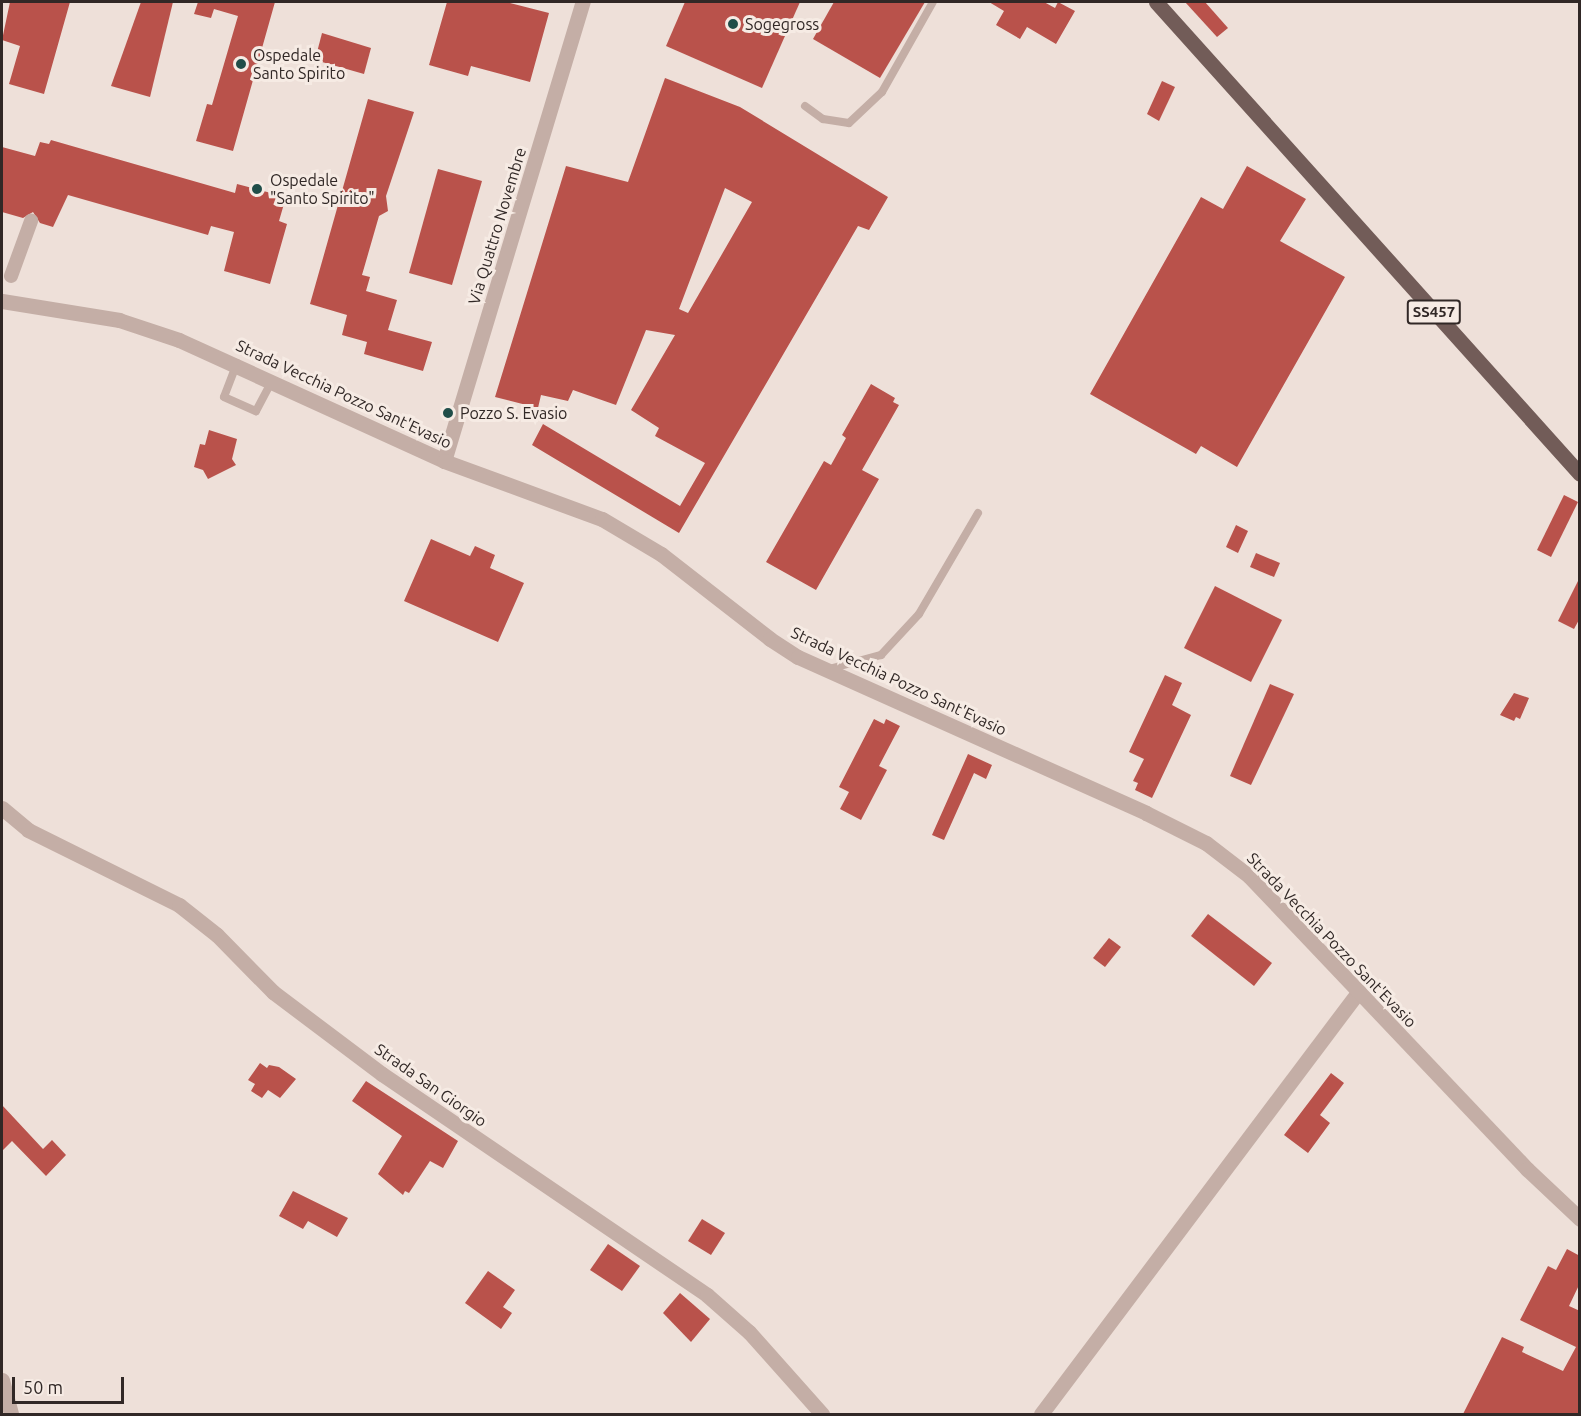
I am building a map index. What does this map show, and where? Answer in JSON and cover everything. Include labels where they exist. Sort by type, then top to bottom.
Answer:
[{"type":"main road","name":"SS457","points":[[1156,2],[1580,474]]},
{"type":"street","name":"Via Quattro Novembre","points":[[444,461],[584,2]]},
{"type":"street","points":[[11,276],[31,221]]},
{"type":"street","name":"Strada Vecchia Pozzo Sant'Evasio","points":[[2,301],[119,320],[237,363],[326,409],[444,461],[602,519],[661,554],[770,639],[826,670],[1146,813],[1206,843],[1249,876],[1527,1169],[1580,1219]]},
{"type":"street","name":"Strada San Giorgio","points":[[2,808],[28,830],[180,905],[217,935],[273,992],[382,1074],[707,1294],[749,1332],[822,1414]]},
{"type":"street","points":[[1041,1414],[1359,991]]},
{"type":"street","points":[[2,1380],[11,1414]]},
{"type":"lane","points":[[805,106],[823,119],[849,123],[882,92],[933,2]]},
{"type":"lane","points":[[237,363],[224,396],[256,411],[272,380]]},
{"type":"lane","points":[[826,670],[881,655],[919,614],[978,513]]},
{"type":"building","points":[[10,2],[70,2],[44,94],[9,84],[20,46],[2,40]]},
{"type":"building","points":[[141,2],[173,2],[150,97],[111,86]]},
{"type":"building","name":"Ospedale Santo Spirito","points":[[198,2],[275,2],[233,151],[196,141],[207,104],[212,105],[238,16],[214,9],[211,18],[194,14]]},
{"type":"building","points":[[447,2],[506,2],[549,13],[530,82],[471,66],[468,76],[429,65]]},
{"type":"building","name":"Sogegross","points":[[685,2],[800,2],[762,88],[666,46]]},
{"type":"building","points":[[834,2],[925,2],[880,78],[813,39]]},
{"type":"building","points":[[989,2],[1044,2],[1055,8],[1058,2],[1075,11],[1056,44],[1027,27],[1020,39],[996,25],[1004,11]]},
{"type":"building","points":[[1185,2],[1205,2],[1228,28],[1217,37]]},
{"type":"building","points":[[322,33],[371,48],[364,74],[315,60]]},
{"type":"building","points":[[665,78],[740,107],[888,197],[869,230],[858,226],[679,533],[532,445],[543,424],[680,506],[705,463],[655,436],[659,428],[631,410],[675,335],[646,330],[616,405],[573,390],[568,401],[541,395],[538,408],[495,397],[566,166],[628,182]],"holes":[[[725,188],[752,202],[688,313],[679,309]]]},
{"type":"building","points":[[1162,81],[1175,87],[1159,121],[1147,114]]},
{"type":"building","points":[[368,99],[414,112],[386,196],[388,211],[379,216],[362,275],[370,277],[366,291],[397,300],[388,330],[432,342],[423,371],[364,354],[367,342],[342,335],[347,315],[310,304]]},
{"type":"building","points":[[51,140],[235,193],[237,184],[286,197],[279,221],[287,224],[270,284],[224,271],[234,232],[211,226],[208,235],[68,195],[53,227],[40,223],[33,212],[23,218],[2,212],[2,147],[35,156],[40,142],[49,144]]},
{"type":"building","points":[[1247,166],[1306,199],[1280,241],[1345,277],[1237,467],[1201,446],[1196,454],[1090,394],[1201,197],[1223,209]]},
{"type":"building","points":[[438,169],[482,181],[452,285],[409,273]]},
{"type":"building","points":[[871,384],[895,398],[893,402],[899,405],[862,470],[879,479],[816,590],[766,562],[824,461],[831,465],[846,438],[842,435]]},
{"type":"building","points":[[209,430],[237,439],[232,459],[236,465],[208,479],[203,470],[194,467],[200,444],[205,445]]},
{"type":"building","points":[[1564,495],[1578,502],[1551,557],[1537,550]]},
{"type":"building","points":[[1236,525],[1248,531],[1238,553],[1226,547]]},
{"type":"building","points":[[431,539],[470,556],[475,546],[495,555],[490,568],[524,583],[498,642],[404,601]]},
{"type":"building","points":[[1256,553],[1280,563],[1274,577],[1250,567]]},
{"type":"building","points":[[1580,577],[1580,618],[1574,629],[1558,621]]},
{"type":"building","points":[[1215,586],[1282,620],[1251,682],[1184,648]]},
{"type":"building","points":[[1165,675],[1182,683],[1172,705],[1191,715],[1152,798],[1135,790],[1138,783],[1133,781],[1144,759],[1129,752]]},
{"type":"building","points":[[1270,684],[1294,694],[1251,785],[1230,776]]},
{"type":"building","points":[[1514,693],[1529,698],[1520,719],[1516,717],[1514,721],[1500,715]]},
{"type":"building","points":[[874,719],[884,724],[886,719],[900,726],[879,766],[887,770],[861,820],[840,809],[849,792],[839,787]]},
{"type":"building","points":[[968,754],[992,765],[986,779],[974,773],[944,840],[932,835]]},
{"type":"building","points":[[1208,914],[1272,963],[1254,986],[1191,936]]},
{"type":"building","points":[[1109,938],[1121,947],[1105,967],[1093,958]]},
{"type":"building","points":[[260,1063],[267,1068],[269,1065],[279,1067],[296,1079],[280,1098],[268,1090],[262,1098],[251,1091],[255,1084],[248,1080]]},
{"type":"building","points":[[1331,1073],[1344,1083],[1320,1115],[1330,1123],[1308,1153],[1284,1135]]},
{"type":"building","points":[[366,1081],[458,1141],[443,1168],[430,1161],[409,1193],[405,1191],[403,1195],[378,1174],[402,1136],[352,1101]]},
{"type":"building","points":[[2,1105],[43,1149],[52,1140],[66,1155],[46,1176],[12,1141],[2,1151]]},
{"type":"building","points":[[293,1191],[348,1218],[337,1237],[308,1221],[303,1229],[279,1216]]},
{"type":"building","points":[[702,1219],[725,1233],[711,1255],[688,1241]]},
{"type":"building","points":[[608,1244],[640,1266],[622,1291],[590,1270]]},
{"type":"building","points":[[1567,1249],[1580,1256],[1580,1283],[1569,1306],[1580,1311],[1580,1414],[1463,1414],[1502,1337],[1524,1347],[1522,1352],[1563,1371],[1576,1347],[1520,1320],[1548,1266],[1556,1270]]},
{"type":"building","points":[[488,1271],[515,1290],[503,1307],[512,1313],[501,1329],[465,1303]]},
{"type":"building","points":[[680,1293],[710,1319],[691,1342],[663,1313]]},
{"type":"place","name":"Sogegross","points":[[733,24]]},
{"type":"place","name":"Ospedale Santo Spirito","points":[[241,64]]},
{"type":"place","name":"Ospedale \"Santo Spirito\"","points":[[257,189]]},
{"type":"place","name":"Pozzo S. Evasio","points":[[448,413]]}]
